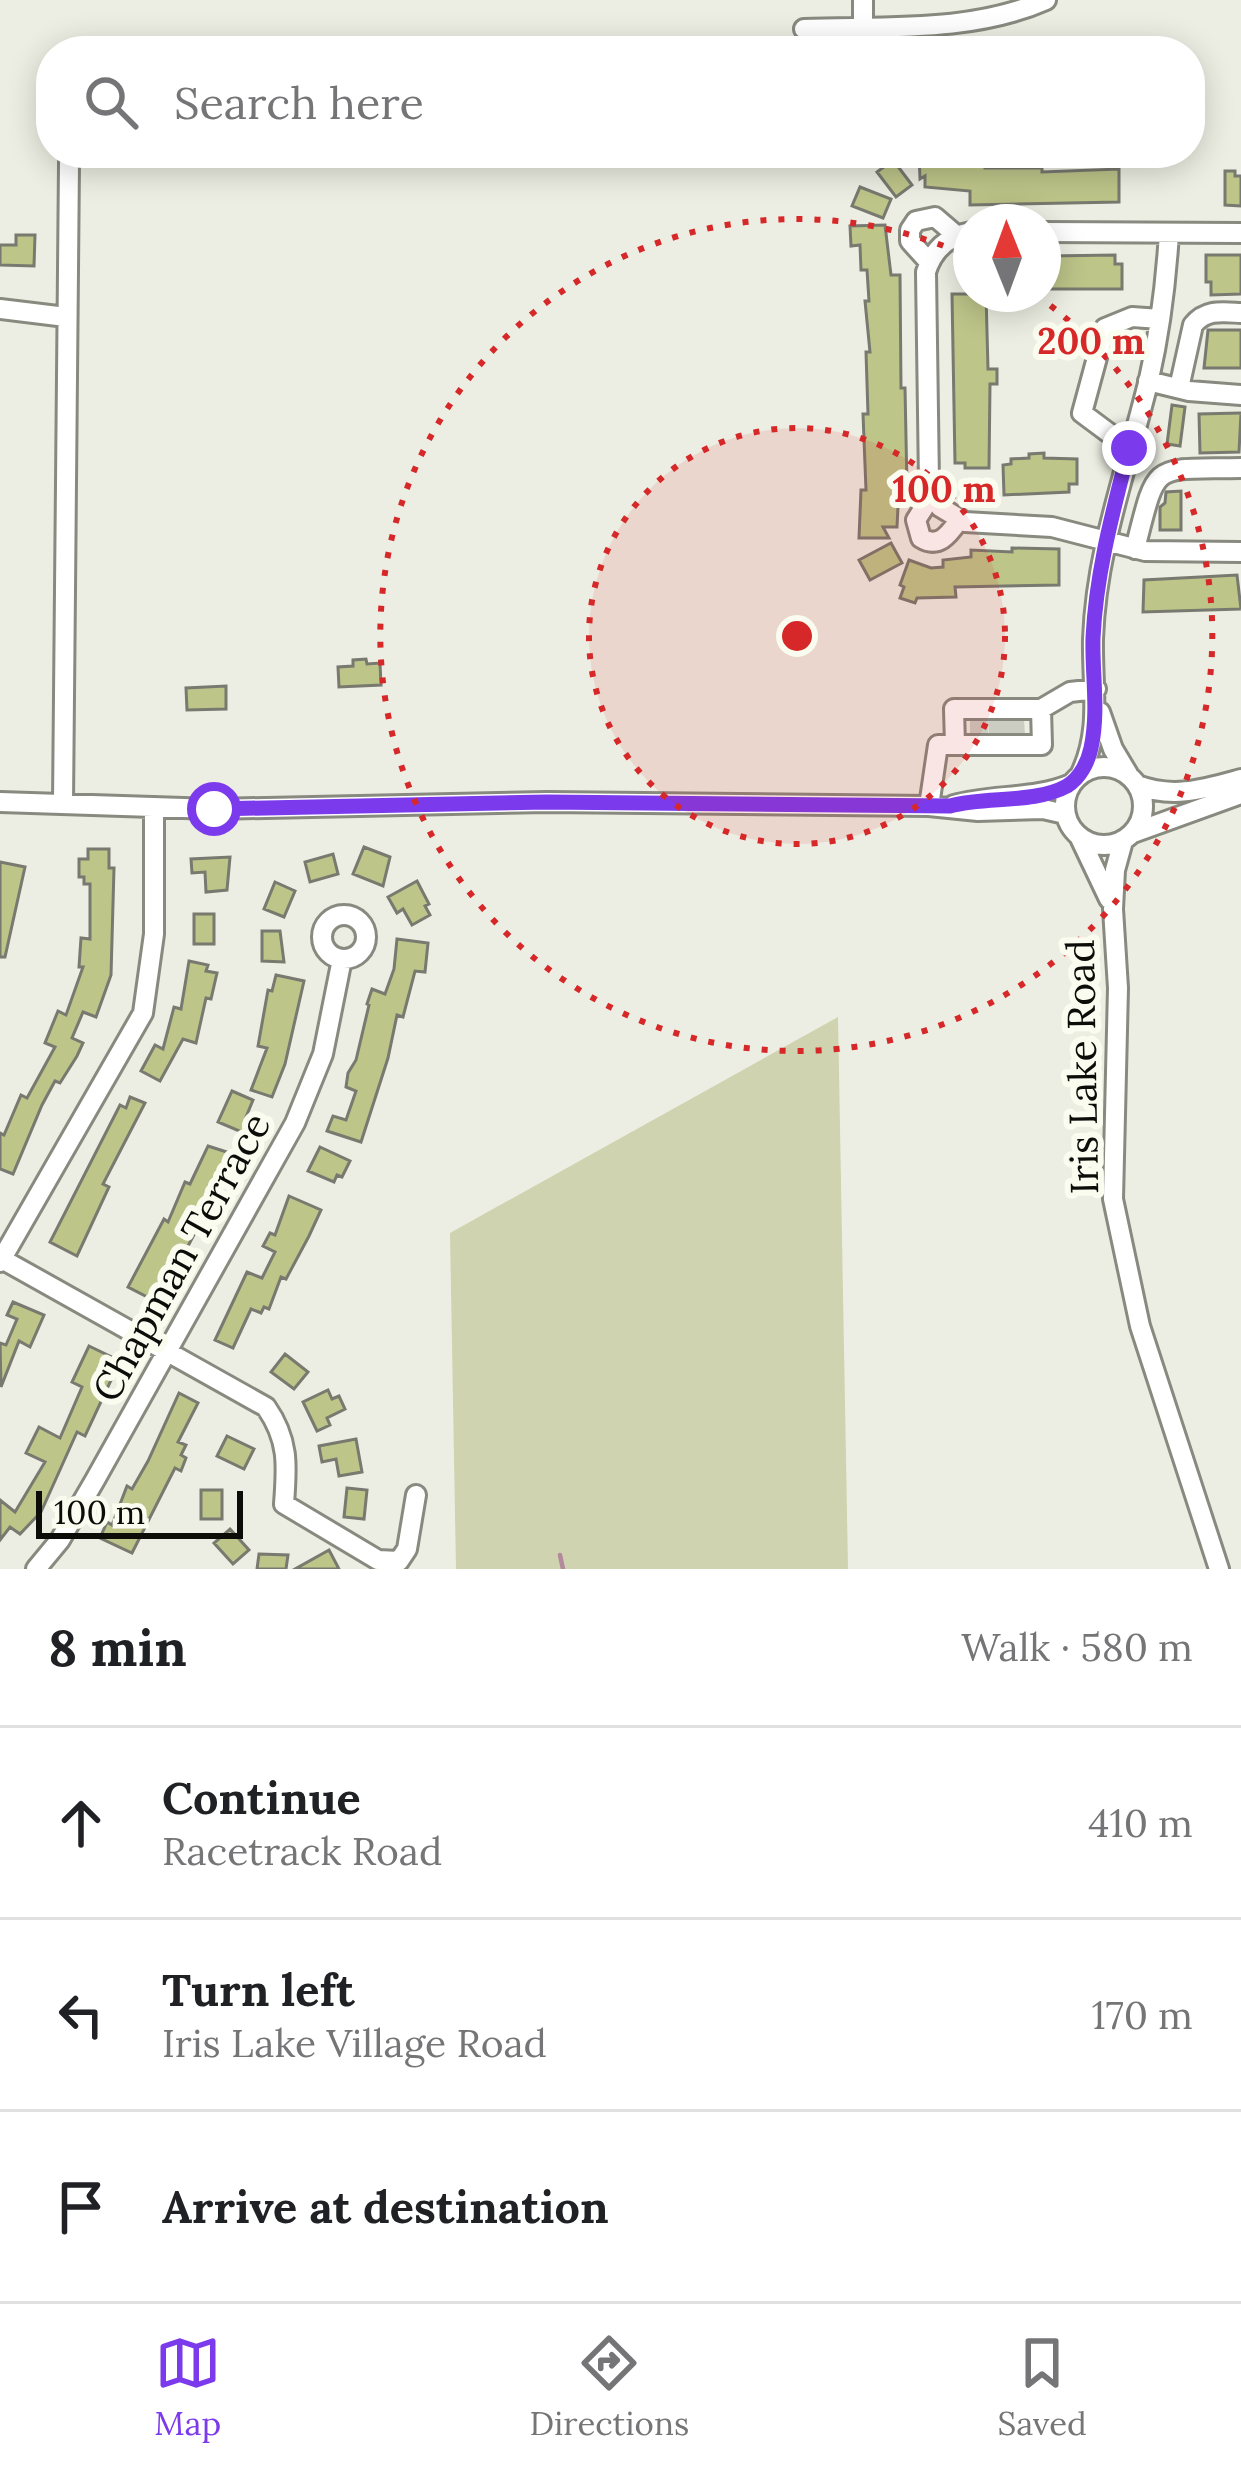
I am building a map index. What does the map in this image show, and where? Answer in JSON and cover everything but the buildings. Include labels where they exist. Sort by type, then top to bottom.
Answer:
[{"type":"street","points":[[863,0],[863,27]]},
{"type":"street","points":[[804,29],[960,23],[1014,14],[1046,0]]},
{"type":"street","points":[[63,803],[69,168]]},
{"type":"street","points":[[929,262],[910,241],[916,220],[935,217],[953,228]]},
{"type":"street","points":[[1061,232],[1241,233]]},
{"type":"street","points":[[1169,233],[1148,381],[1105,540],[1093,642],[1096,696],[1090,755],[1075,779],[1065,814],[1079,838],[1101,846],[1241,794]]},
{"type":"street","points":[[953,239],[942,244],[929,262],[926,321],[932,495],[916,520],[921,538],[931,542],[942,539],[959,520]]},
{"type":"street","points":[[0,309],[67,317]]},
{"type":"street","points":[[1179,388],[1193,325],[1209,314],[1241,313]]},
{"type":"street","points":[[1129,448],[1082,413],[1106,328],[1132,317],[1160,319]]},
{"type":"street","points":[[1148,381],[1241,394]]},
{"type":"street","points":[[1135,549],[1158,476],[1171,470],[1241,468]]},
{"type":"street","points":[[932,495],[959,520],[1037,525],[1166,553],[1241,553]]},
{"type":"street","points":[[940,806],[938,745],[955,745],[1070,692],[1096,696]]},
{"type":"street","points":[[1096,696],[1113,749],[1144,809],[1128,837]]},
{"type":"street","points":[[955,745],[954,709],[1042,745],[1041,709]]},
{"type":"street","points":[[940,806],[1033,795],[1104,766],[1159,794],[1241,779]]},
{"type":"street","points":[[0,802],[214,809],[547,802],[940,806],[1065,814]]},
{"type":"street","points":[[154,807],[154,934],[143,1013],[1,1260],[266,1407],[288,1448],[284,1504],[378,1560],[399,1561],[407,1549],[416,1496]]},
{"type":"street","name":"Iris Lake Road","points":[[1128,837],[1114,870],[1112,909],[1118,988],[1114,1199],[1140,1326],[1219,1569]]},
{"type":"street","name":"Iris Lake Road","points":[[1079,838],[1112,909]]},
{"type":"street","name":"Chapman Terrace","points":[[37,1569],[60,1540],[295,1123],[323,1054],[342,959]]},
{"type":"green space","points":[[838,1017],[848,1569],[456,1569],[450,1233]]},
{"type":"waterway","points":[[560,1555],[563,1569]]},
{"type":"tunnel","points":[[979,718],[979,736]]},
{"type":"tunnel","points":[[997,719],[998,736]]},
{"type":"tunnel","points":[[1015,719],[1016,736]]},
{"type":"route","points":[[214,809],[547,802],[950,806],[1033,795],[1071,784],[1090,755],[1096,702],[1096,599],[1105,540],[1129,448]]}]
